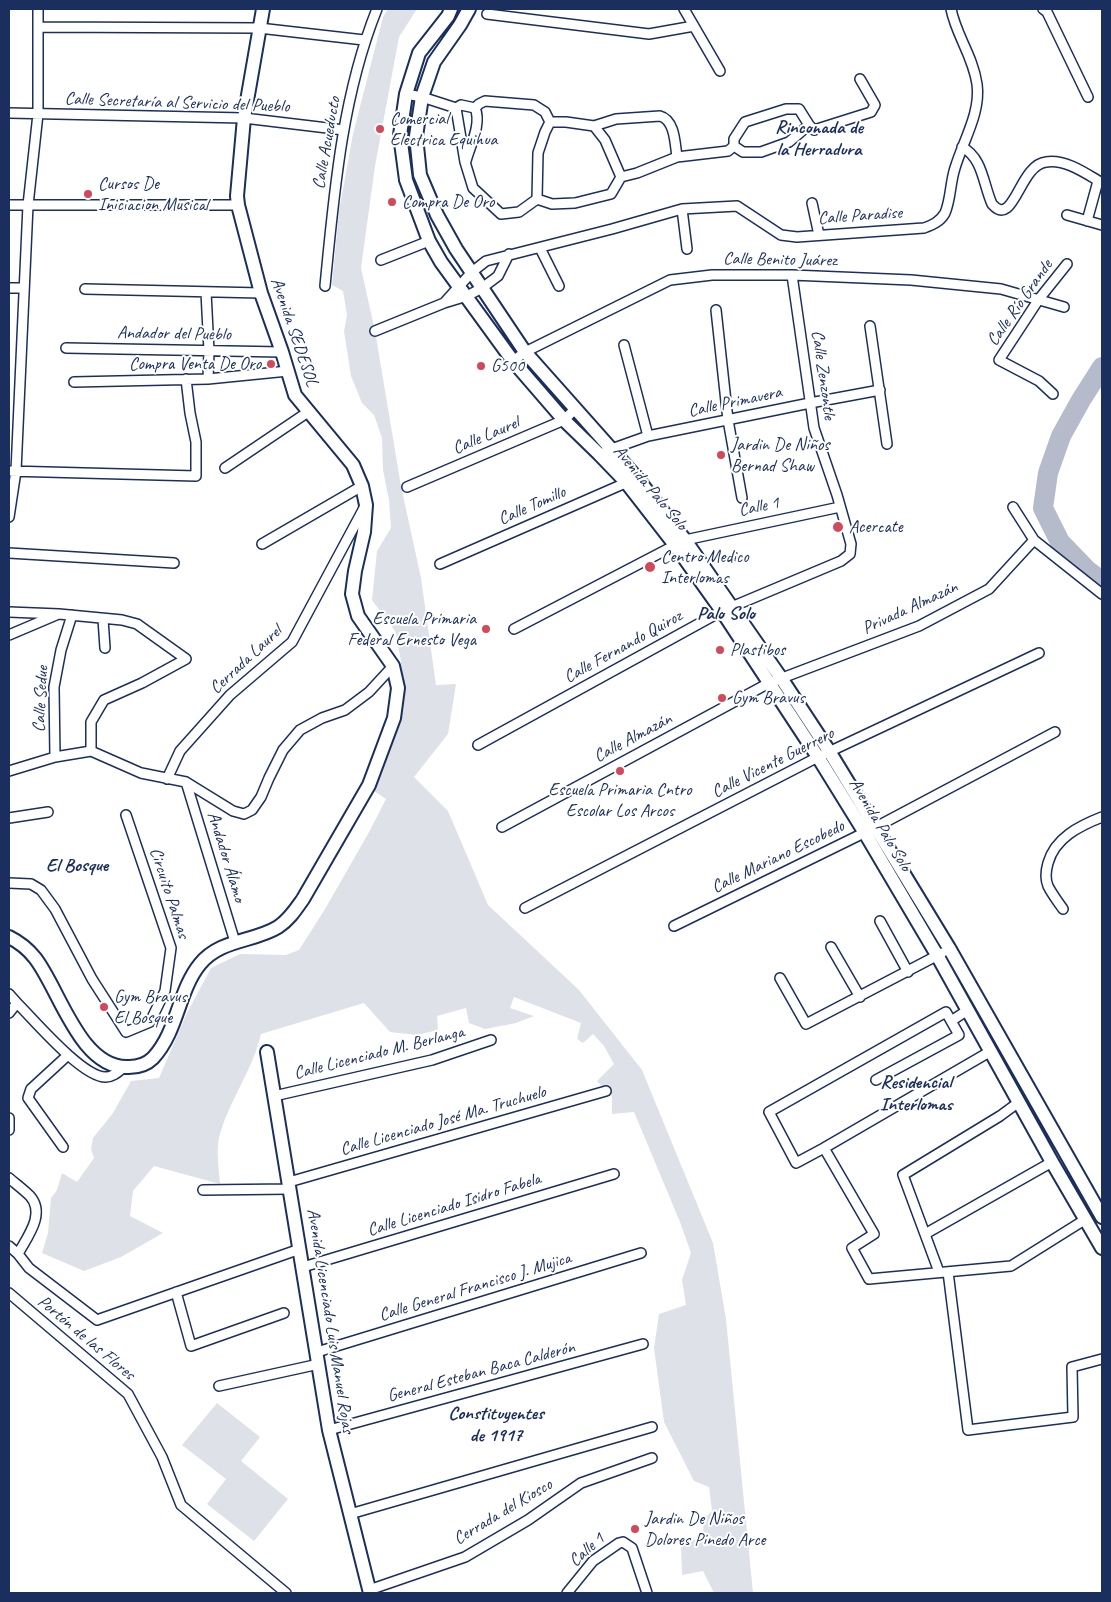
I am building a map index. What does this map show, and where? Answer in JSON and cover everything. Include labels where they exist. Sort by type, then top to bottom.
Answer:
[{"type":"main road","name":"Avenida SEDESOL","points":[[264,9],[244,118],[237,196],[238,205],[261,293],[295,395],[353,465],[362,486],[366,505],[364,532],[352,594],[358,616],[392,666]]},
{"type":"main road","name":"Avenida Palo Solo","points":[[451,9],[448,16],[419,54],[406,94],[400,134],[406,180],[429,241],[441,262],[514,361],[564,420],[605,452]]},
{"type":"main road","name":"Avenida Palo Solo","points":[[469,9],[434,62],[422,97],[416,136],[420,175],[437,215],[482,288],[525,352],[574,409],[605,452],[631,480],[680,542],[727,609],[781,678],[824,754],[871,830],[949,948],[1102,1217]]},
{"type":"main road","name":"Avenida Palo Solo","points":[[727,609],[769,683],[824,754]]},
{"type":"main road","points":[[9,937],[21,943],[36,958],[76,1032],[98,1055],[110,1064],[123,1068],[141,1067],[152,1059],[166,1041],[192,976],[200,963],[211,952],[278,927],[291,916],[303,899],[369,785],[394,718],[398,688],[392,666]]},
{"type":"main road","name":"Avenida Palo Solo","points":[[871,830],[968,1010],[1102,1248]]},
{"type":"main road","name":"Avenida Licenciado Luis Manuel Rojas","points":[[267,1052],[329,1430],[370,1591]]},
{"type":"street","points":[[9,517],[20,384],[28,205],[38,114],[38,9]]},
{"type":"street","name":"Calle Acueducto","points":[[325,286],[332,206],[344,130],[364,40],[377,9]]},
{"type":"street","points":[[684,9],[720,71]]},
{"type":"street","points":[[1043,9],[1047,12],[1088,97]]},
{"type":"street","name":"Calle Paradise","points":[[375,331],[444,303],[463,291],[472,272],[486,262],[509,254],[540,248],[682,209],[737,206],[781,235],[797,237],[924,228],[935,224],[944,214],[951,194],[954,171],[977,107],[978,86],[973,62],[950,10]]},
{"type":"street","points":[[487,14],[649,34],[694,26]]},
{"type":"street","points":[[38,27],[259,28],[364,40]]},
{"type":"street","points":[[734,146],[734,139],[745,122],[786,109],[799,109],[814,130],[871,112],[875,105],[860,79]]},
{"type":"street","points":[[406,94],[456,108],[461,106],[475,108]]},
{"type":"street","points":[[475,108],[485,100],[534,105],[545,112],[550,122]]},
{"type":"street","points":[[456,108],[465,162],[473,188],[501,214],[519,212],[537,199]]},
{"type":"street","points":[[465,162],[476,129],[478,115],[475,108]]},
{"type":"street","name":"Calle Secretaría al Servicio del Pueblo","points":[[9,113],[244,118],[344,130]]},
{"type":"street","points":[[550,122],[594,126],[616,119],[660,116],[667,118],[670,123],[677,157]]},
{"type":"street","points":[[537,199],[538,153],[550,122]]},
{"type":"street","points":[[734,146],[743,152],[761,152],[789,142],[809,125]]},
{"type":"street","points":[[594,126],[606,140],[621,177]]},
{"type":"street","points":[[537,199],[552,204],[575,204],[602,197],[612,194],[621,177],[637,173],[677,157],[728,150],[734,146]]},
{"type":"street","points":[[962,147],[970,151],[977,159],[992,204],[1001,210],[1007,209],[1013,201],[1029,171],[1036,164],[1046,161],[1069,164],[1100,182],[1087,220]]},
{"type":"street","points":[[812,204],[819,235]]},
{"type":"street","points":[[9,205],[238,205]]},
{"type":"street","points":[[682,209],[687,249]]},
{"type":"street","points":[[1067,215],[1102,225]]},
{"type":"street","points":[[381,260],[429,241]]},
{"type":"street","points":[[540,248],[559,286]]},
{"type":"street","points":[[463,291],[482,288],[498,276],[509,254]]},
{"type":"street","name":"Calle Río Grande","points":[[1053,394],[1039,381],[999,360],[1039,299],[1067,264]]},
{"type":"street","name":"Calle Benito Juárez","points":[[514,361],[525,352],[670,280],[712,275],[792,275],[911,280],[1001,289],[1064,307]]},
{"type":"street","name":"Calle Zenzontle","points":[[792,275],[814,428],[851,544],[850,554],[842,561]]},
{"type":"street","points":[[9,288],[24,288]]},
{"type":"street","points":[[84,289],[261,293]]},
{"type":"street","points":[[206,292],[208,379]]},
{"type":"street","points":[[716,310],[728,420],[742,498]]},
{"type":"street","points":[[870,326],[887,444]]},
{"type":"street","points":[[624,345],[648,436]]},
{"type":"street","name":"Andador del Pueblo","points":[[66,348],[282,352]]},
{"type":"street","points":[[74,382],[208,379],[288,371]]},
{"type":"street","points":[[12,471],[196,476],[196,442],[186,379]]},
{"type":"street","points":[[9,383],[20,384]]},
{"type":"street","name":"Calle Primavera","points":[[605,452],[648,436],[880,390]]},
{"type":"street","name":"Calle Laurel","points":[[407,487],[564,420],[574,409]]},
{"type":"street","points":[[225,468],[308,412]]},
{"type":"street","name":"Calle Tomillo","points":[[440,564],[631,480]]},
{"type":"street","points":[[262,544],[362,486]]},
{"type":"street","name":"Cerrada Laurel","points":[[167,779],[180,751],[230,695],[292,642],[366,505]]},
{"type":"street","name":"Calle 1","points":[[514,629],[680,542],[840,507]]},
{"type":"street","points":[[1012,507],[1034,540],[1102,594]]},
{"type":"street","name":"Privada Almazán","points":[[781,678],[919,626],[989,589],[1034,540]]},
{"type":"street","points":[[9,553],[174,563]]},
{"type":"street","name":"Calle Fernando Quiroz","points":[[478,745],[727,609],[842,561]]},
{"type":"street","points":[[9,612],[59,614],[122,620],[137,624],[186,659],[142,683],[104,700],[91,722],[92,751]]},
{"type":"street","points":[[9,634],[59,614]]},
{"type":"street","name":"Calle Sedue","points":[[55,757],[54,688],[60,650],[72,615]]},
{"type":"street","points":[[104,619],[105,648]]},
{"type":"street","name":"Calle Vicente Guerrero","points":[[525,908],[824,754],[1039,653]]},
{"type":"street","points":[[11,769],[55,757],[92,751],[141,772],[186,782],[233,811],[244,814],[252,810],[262,796],[268,778],[283,750],[300,730],[322,718],[345,710],[369,692],[392,666]]},
{"type":"street","name":"Calle Almazán","points":[[502,827],[781,678]]},
{"type":"street","name":"Calle Mariano Escobedo","points":[[674,926],[871,830],[1055,732]]},
{"type":"street","name":"Andador Álamo","points":[[186,782],[235,942]]},
{"type":"street","points":[[9,818],[48,812]]},
{"type":"street","name":"Circuito Palmas","points":[[9,883],[31,884],[42,890],[55,909],[92,979],[126,1032],[150,1022],[165,991],[172,948],[126,815]]},
{"type":"street","points":[[1063,909],[1048,885],[1046,870],[1051,853],[1060,841],[1073,831],[1087,823],[1102,818]]},
{"type":"street","points":[[880,921],[908,972]]},
{"type":"street","points":[[832,947],[860,997]]},
{"type":"street","points":[[780,978],[806,1024],[908,972],[949,948]]},
{"type":"street","points":[[9,994],[68,1055],[86,1070],[104,1078],[112,1076],[123,1068]]},
{"type":"street","points":[[9,1013],[17,1004]]},
{"type":"street","points":[[951,1021],[968,1010]]},
{"type":"street","points":[[876,1080],[959,1035],[946,1012],[769,1112],[796,1163],[991,1051]]},
{"type":"street","name":"Calle Licenciado M. Berlanga","points":[[274,1096],[432,1060],[491,1040]]},
{"type":"street","points":[[63,1147],[28,1098],[31,1089],[68,1055]]},
{"type":"street","name":"Calle Licenciado José Ma. Truchuelo","points":[[203,1190],[289,1186],[606,1091]]},
{"type":"street","points":[[1019,1102],[1000,1116],[903,1175],[925,1234],[944,1272],[968,1430],[1073,1417],[1072,1367],[1102,1359]]},
{"type":"street","points":[[9,1118],[9,1130]]},
{"type":"street","points":[[824,1148],[874,1234],[852,1248],[869,1279],[1011,1266],[1086,1219]]},
{"type":"street","points":[[925,1234],[1052,1162]]},
{"type":"street","name":"Calle Licenciado Isidro Fabela","points":[[303,1267],[614,1174]]},
{"type":"street","points":[[9,1178],[31,1197],[36,1206],[37,1217],[18,1254]]},
{"type":"street","points":[[9,1246],[29,1268],[96,1320],[300,1249]]},
{"type":"street","name":"Calle General Francisco J. Mujica","points":[[219,1386],[318,1358],[641,1253]]},
{"type":"street","points":[[176,1292],[191,1346],[284,1314]]},
{"type":"street","name":"Portón de las Flores","points":[[9,1293],[128,1394],[162,1457],[181,1505],[286,1593]]},
{"type":"street","name":"General Esteban Baca Calderón","points":[[329,1430],[643,1344]]},
{"type":"street","points":[[350,1514],[652,1427]]},
{"type":"street","name":"Cerrada del Kiosco","points":[[370,1591],[465,1557],[528,1520],[581,1483],[652,1458]]},
{"type":"street","name":"Calle 1","points":[[567,1593],[593,1561],[618,1543],[623,1542],[632,1548],[648,1593]]},
{"type":"shaded area","points":[[388,9],[417,9],[399,37],[375,166],[361,268],[375,331],[401,486],[421,578],[436,685],[456,684],[448,734],[414,777],[448,811],[488,905],[579,990],[642,1070],[713,1243],[726,1319],[753,1593],[714,1593],[703,1571],[682,1575],[681,1545],[703,1536],[704,1519],[712,1511],[709,1487],[694,1481],[664,1422],[654,1348],[659,1314],[686,1305],[682,1280],[691,1253],[634,1112],[612,1114],[612,1097],[597,1081],[614,1064],[604,1046],[593,1034],[583,1043],[577,1039],[581,1023],[514,997],[510,1008],[534,1016],[516,1023],[485,1029],[469,1023],[466,1008],[437,1016],[438,1030],[417,1035],[390,1032],[364,1003],[261,1034],[219,1138],[220,1184],[154,1166],[133,1191],[130,1216],[163,1233],[121,1257],[84,1271],[42,1253],[48,1233],[51,1198],[57,1190],[62,1173],[77,1182],[94,1158],[91,1149],[93,1138],[113,1113],[131,1081],[159,1078],[187,1013],[211,968],[240,954],[286,955],[299,950],[325,909],[386,799],[371,789],[401,690],[401,661],[395,631],[372,600],[377,551],[391,528],[389,500],[383,470],[382,438],[374,415],[362,403],[351,376],[344,331],[347,315],[343,291],[332,285],[339,211],[353,134],[383,17]]},
{"type":"shaded area","points":[[217,1403],[260,1437],[241,1461],[288,1499],[254,1541],[207,1504],[226,1479],[182,1445]]},
{"type":"waterway","points":[[1102,367],[1061,436],[1048,473],[1043,508],[1060,542],[1087,570],[1102,581]]},
{"type":"place","name":"Comercial Electrica Equihua","points":[[380,129]]},
{"type":"place","name":"Cursos De Iniciacion Musical","points":[[88,194]]},
{"type":"place","name":"Compra De Oro","points":[[392,202]]},
{"type":"place","name":"Compra Venta De Oro","points":[[271,364]]},
{"type":"place","name":"G500","points":[[481,366]]},
{"type":"place","name":"Jardin De Niños Bernad Shaw","points":[[721,455]]},
{"type":"place","name":"Acercate","points":[[838,527]]},
{"type":"place","name":"Centro Medico Interlomas","points":[[650,567]]},
{"type":"place","name":"Escuela Primaria Federal Ernesto Vega","points":[[486,629]]},
{"type":"place","name":"Plastibos","points":[[720,650]]},
{"type":"place","name":"Gym Bravus","points":[[722,698]]},
{"type":"place","name":"Escuela Primaria Cntro Escolar Los Arcos","points":[[620,771]]},
{"type":"place","name":"Gym Bravus El Bosque","points":[[104,1007]]},
{"type":"place","name":"Jardin De Niños Dolores Pinedo Arce","points":[[635,1529]]},
{"type":"district","name":"Rinconada de la Herradura","points":[[819,139]]},
{"type":"district","name":"Palo Solo","points":[[726,614]]},
{"type":"district","name":"El Bosque","points":[[77,866]]},
{"type":"district","name":"Residencial Interlomas","points":[[916,1094]]},
{"type":"district","name":"Constituyentes de 1917","points":[[496,1425]]}]
